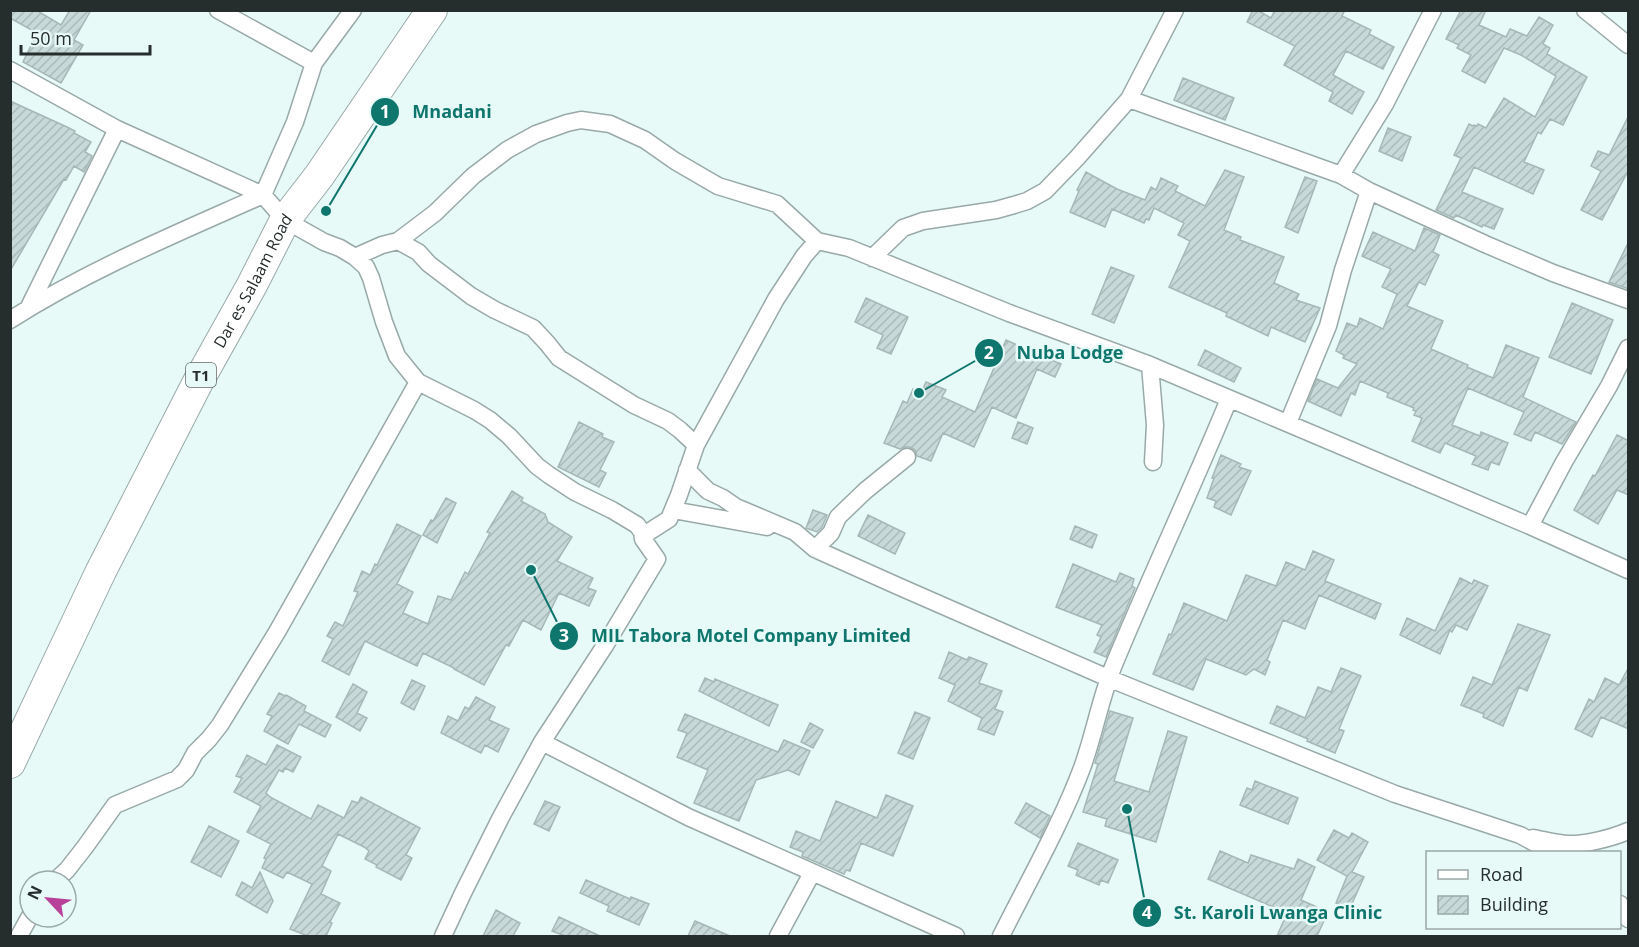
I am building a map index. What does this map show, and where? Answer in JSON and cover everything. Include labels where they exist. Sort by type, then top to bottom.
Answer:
[{"type":"highway","name":"Dar es Salaam Road","points":[[10,763],[101,571],[199,380],[285,220],[319,176],[432,10]]},
{"type":"street","points":[[218,10],[314,63]]},
{"type":"street","points":[[10,320],[84,278],[155,243],[263,195],[296,122],[314,63],[353,10]]},
{"type":"street","points":[[872,258],[903,228],[923,221],[996,210],[1027,201],[1045,190],[1077,158],[1129,99],[1175,10]]},
{"type":"street","points":[[1341,175],[1385,104],[1433,10]]},
{"type":"street","points":[[1585,10],[1629,45]]},
{"type":"street","points":[[10,70],[117,129],[263,195],[285,220],[356,257],[366,267],[371,278],[397,356],[418,382],[490,420],[549,475],[575,492],[637,525],[644,535],[643,539],[657,559],[604,647],[542,742],[501,817],[443,936]]},
{"type":"street","points":[[1129,99],[1341,175],[1369,191],[1553,273],[1629,300]]},
{"type":"street","points":[[356,257],[382,245],[398,241],[435,213],[473,176],[507,150],[536,134],[581,120],[610,124],[645,140],[717,186],[777,204],[817,241],[849,248],[1009,313],[1150,365],[1629,570]]},
{"type":"street","points":[[28,309],[117,129]]},
{"type":"street","points":[[1287,423],[1328,326],[1343,270],[1369,191]]},
{"type":"street","points":[[398,241],[418,252],[429,264],[471,296],[533,328],[559,358],[634,405],[668,422],[696,445]]},
{"type":"street","points":[[644,535],[669,519],[696,445],[776,299],[804,256],[817,241]]},
{"type":"street","points":[[1530,526],[1563,462],[1604,395],[1629,348]]},
{"type":"street","points":[[1150,365],[1155,425],[1152,462]]},
{"type":"street","points":[[68,869],[115,805],[177,779],[186,770],[195,753],[220,725],[277,632],[418,382]]},
{"type":"street","points":[[1001,936],[1082,768],[1108,678],[1150,578],[1200,471],[1229,399]]},
{"type":"street","points":[[815,549],[831,532],[838,517],[865,491],[907,457]]},
{"type":"street","points":[[687,470],[708,491],[736,507],[795,532],[815,549],[1108,678],[1395,794],[1520,835],[1569,844],[1620,835],[1629,831]]},
{"type":"street","points":[[673,510],[795,532]]},
{"type":"street","points":[[542,742],[688,817],[956,936]]},
{"type":"street","points":[[1520,835],[1549,851]]},
{"type":"street","points":[[778,936],[812,873]]},
{"type":"street","points":[[1621,906],[1629,919]]},
{"type":"building","points":[[10,10],[36,10],[61,25],[70,10],[91,10],[74,40],[83,45],[61,83],[23,62],[37,33],[10,18]]},
{"type":"building","points":[[1253,10],[1271,18],[1275,10],[1345,10],[1342,16],[1371,30],[1369,34],[1394,47],[1383,69],[1346,51],[1333,75],[1364,92],[1352,114],[1329,101],[1333,92],[1284,65],[1295,46],[1247,22]]},
{"type":"building","points":[[1461,10],[1486,10],[1479,25],[1506,37],[1510,29],[1527,36],[1539,17],[1553,25],[1543,44],[1550,48],[1547,54],[1587,77],[1563,125],[1550,119],[1541,134],[1538,132],[1524,162],[1544,170],[1533,194],[1474,167],[1462,192],[1503,209],[1494,229],[1483,225],[1482,227],[1456,215],[1454,218],[1436,210],[1461,158],[1454,155],[1469,124],[1477,126],[1478,124],[1486,128],[1504,98],[1535,117],[1556,76],[1521,55],[1504,48],[1485,83],[1462,71],[1471,55],[1457,48],[1459,45],[1446,39]]},
{"type":"building","points":[[1183,78],[1234,98],[1225,120],[1174,100]]},
{"type":"building","points":[[10,101],[75,131],[74,133],[91,142],[85,152],[92,156],[84,172],[74,166],[66,180],[64,179],[10,271]]},
{"type":"building","points":[[1629,115],[1629,169],[1602,220],[1581,210],[1601,171],[1591,166],[1598,151],[1609,155]]},
{"type":"building","points":[[1388,128],[1411,137],[1402,161],[1379,151]]},
{"type":"building","points":[[1225,170],[1244,177],[1224,230],[1241,237],[1240,240],[1284,257],[1274,283],[1299,294],[1296,300],[1320,308],[1305,342],[1271,327],[1268,336],[1226,316],[1227,313],[1169,287],[1190,241],[1178,235],[1184,223],[1154,208],[1149,220],[1146,219],[1144,223],[1112,209],[1105,227],[1070,212],[1086,172],[1117,189],[1145,200],[1151,187],[1156,190],[1161,178],[1178,186],[1175,191],[1205,206]]},
{"type":"building","points":[[1305,177],[1317,181],[1298,233],[1285,227]]},
{"type":"building","points":[[1424,228],[1440,235],[1433,252],[1439,255],[1425,285],[1419,282],[1407,306],[1443,321],[1431,349],[1493,378],[1506,345],[1539,358],[1523,397],[1576,422],[1562,444],[1535,432],[1531,441],[1514,434],[1524,412],[1468,388],[1452,425],[1480,436],[1481,432],[1508,443],[1499,465],[1491,462],[1488,470],[1472,464],[1476,456],[1445,443],[1440,453],[1412,441],[1422,418],[1414,415],[1416,411],[1413,410],[1414,408],[1387,397],[1388,393],[1360,381],[1355,395],[1351,393],[1341,416],[1308,401],[1317,379],[1338,388],[1357,364],[1343,358],[1344,355],[1336,351],[1347,323],[1357,327],[1360,318],[1383,329],[1397,294],[1382,287],[1391,269],[1362,256],[1373,232],[1415,251]]},
{"type":"building","points":[[1629,241],[1629,289],[1609,282]]},
{"type":"building","points":[[1111,267],[1134,276],[1114,323],[1092,314]]},
{"type":"building","points":[[866,298],[908,317],[891,354],[877,348],[883,335],[855,322]]},
{"type":"building","points":[[1572,303],[1613,320],[1591,374],[1549,357]]},
{"type":"building","points":[[1006,340],[1061,364],[1055,377],[1037,369],[1016,418],[992,407],[974,447],[943,433],[931,461],[917,456],[915,450],[910,447],[900,449],[884,443],[903,401],[907,403],[913,389],[921,393],[926,382],[946,390],[942,397],[975,412]]},
{"type":"building","points":[[1205,350],[1241,368],[1234,382],[1198,365]]},
{"type":"building","points":[[579,422],[614,442],[600,470],[606,473],[599,487],[558,467]]},
{"type":"building","points":[[1018,422],[1033,428],[1027,444],[1012,438]]},
{"type":"building","points":[[1617,435],[1629,441],[1629,495],[1617,490],[1598,524],[1574,510]]},
{"type":"building","points":[[1221,455],[1241,464],[1239,467],[1251,471],[1231,515],[1214,507],[1216,501],[1207,498]]},
{"type":"building","points":[[512,491],[523,498],[521,501],[545,514],[548,522],[572,537],[557,561],[593,578],[588,588],[596,591],[589,606],[559,593],[541,630],[523,620],[484,685],[423,653],[417,666],[365,641],[349,675],[322,661],[333,639],[327,636],[335,622],[343,626],[358,592],[354,591],[362,571],[370,575],[397,524],[421,536],[397,584],[413,592],[403,613],[428,624],[438,596],[451,600],[465,572],[468,574],[490,533],[487,532]]},
{"type":"building","points":[[446,498],[456,503],[437,543],[423,535]]},
{"type":"building","points":[[813,510],[827,515],[817,532],[806,528]]},
{"type":"building","points":[[868,515],[905,533],[895,554],[858,536]]},
{"type":"building","points":[[1075,526],[1097,535],[1092,548],[1070,539]]},
{"type":"building","points":[[1313,551],[1334,560],[1325,581],[1381,604],[1375,619],[1319,595],[1305,629],[1283,620],[1267,660],[1270,662],[1265,675],[1254,669],[1246,675],[1206,659],[1193,690],[1153,674],[1184,603],[1227,621],[1246,575],[1276,586],[1286,562],[1305,570]]},
{"type":"building","points":[[1073,564],[1116,582],[1120,573],[1134,579],[1132,586],[1135,588],[1106,657],[1094,652],[1101,637],[1097,635],[1102,625],[1056,607]]},
{"type":"building","points":[[1460,578],[1472,584],[1474,580],[1488,586],[1467,630],[1456,625],[1452,632],[1450,630],[1440,654],[1400,635],[1407,618],[1435,631]]},
{"type":"building","points":[[1518,624],[1550,635],[1527,691],[1519,687],[1503,726],[1483,717],[1484,714],[1461,705],[1473,677],[1492,685]]},
{"type":"building","points":[[949,652],[967,660],[969,657],[987,664],[979,683],[1002,691],[995,709],[1003,712],[994,735],[978,729],[982,718],[948,701],[955,685],[939,678]]},
{"type":"building","points":[[1629,667],[1629,729],[1601,717],[1592,737],[1575,729],[1589,699],[1594,702],[1605,678],[1619,685]]},
{"type":"building","points":[[1341,668],[1361,676],[1339,729],[1344,731],[1335,753],[1270,723],[1277,706],[1305,718],[1318,687],[1331,692]]},
{"type":"building","points":[[705,678],[714,682],[715,679],[778,705],[769,726],[699,691]]},
{"type":"building","points":[[412,680],[425,686],[414,710],[401,703]]},
{"type":"building","points":[[353,684],[367,692],[357,713],[367,718],[360,731],[336,717]]},
{"type":"building","points":[[279,693],[306,706],[304,711],[331,725],[325,737],[299,724],[288,744],[264,731],[272,716],[267,714]]},
{"type":"building","points":[[476,697],[495,707],[489,720],[509,729],[498,752],[485,745],[481,753],[441,733],[448,716],[458,721],[465,707],[469,709]]},
{"type":"building","points":[[1110,711],[1133,718],[1114,781],[1149,792],[1168,731],[1187,737],[1156,842],[1105,826],[1107,819],[1083,812],[1098,764],[1095,763]]},
{"type":"building","points":[[915,712],[930,718],[913,759],[898,753]]},
{"type":"building","points":[[685,714],[778,752],[784,740],[810,751],[799,775],[788,770],[756,780],[739,821],[694,803],[708,770],[677,757],[687,733],[678,730]]},
{"type":"building","points":[[810,723],[823,730],[813,748],[801,742]]},
{"type":"building","points":[[277,745],[301,757],[293,772],[285,768],[283,772],[279,770],[266,793],[270,797],[311,819],[318,805],[344,818],[352,801],[358,803],[361,797],[420,828],[406,855],[412,858],[401,880],[365,859],[369,851],[364,847],[338,834],[322,866],[331,871],[321,894],[340,903],[326,936],[308,936],[290,929],[312,884],[287,872],[283,878],[262,868],[271,844],[247,832],[261,806],[234,792],[242,778],[236,776],[247,755],[266,765]]},
{"type":"building","points":[[1255,781],[1298,798],[1288,824],[1240,805],[1247,788],[1252,790]]},
{"type":"building","points":[[886,795],[913,806],[893,856],[861,843],[850,871],[846,870],[844,874],[802,856],[803,852],[790,847],[796,831],[820,841],[836,801],[877,818]]},
{"type":"building","points":[[545,801],[560,807],[549,831],[534,824]]},
{"type":"building","points":[[1026,803],[1050,816],[1040,838],[1015,823]]},
{"type":"building","points":[[209,826],[239,841],[221,877],[191,862]]},
{"type":"building","points":[[1334,830],[1349,838],[1352,833],[1368,842],[1352,872],[1364,877],[1350,908],[1336,903],[1347,876],[1317,860]]},
{"type":"building","points":[[1078,843],[1118,860],[1108,883],[1101,880],[1099,885],[1076,875],[1078,870],[1068,866]]},
{"type":"building","points":[[1220,851],[1248,863],[1251,855],[1294,869],[1298,859],[1315,867],[1301,900],[1328,912],[1317,936],[1277,936],[1287,913],[1208,879]]},
{"type":"building","points":[[260,872],[273,901],[267,913],[236,895],[242,882],[252,888]]},
{"type":"building","points":[[586,880],[630,899],[631,897],[649,904],[639,925],[607,911],[609,906],[580,893]]},
{"type":"building","points":[[496,910],[520,923],[513,936],[483,936]]},
{"type":"building","points":[[559,917],[600,936],[565,936],[552,931]]},
{"type":"building","points":[[695,921],[730,936],[688,936]]},
{"type":"place","name":"Mnadani","points":[[326,211]]},
{"type":"place","name":"Nuba Lodge","points":[[919,393]]},
{"type":"place","name":"MIL Tabora Motel Company Limited","points":[[531,570]]},
{"type":"place","name":"St. Karoli Lwanga Clinic","points":[[1127,809]]}]
